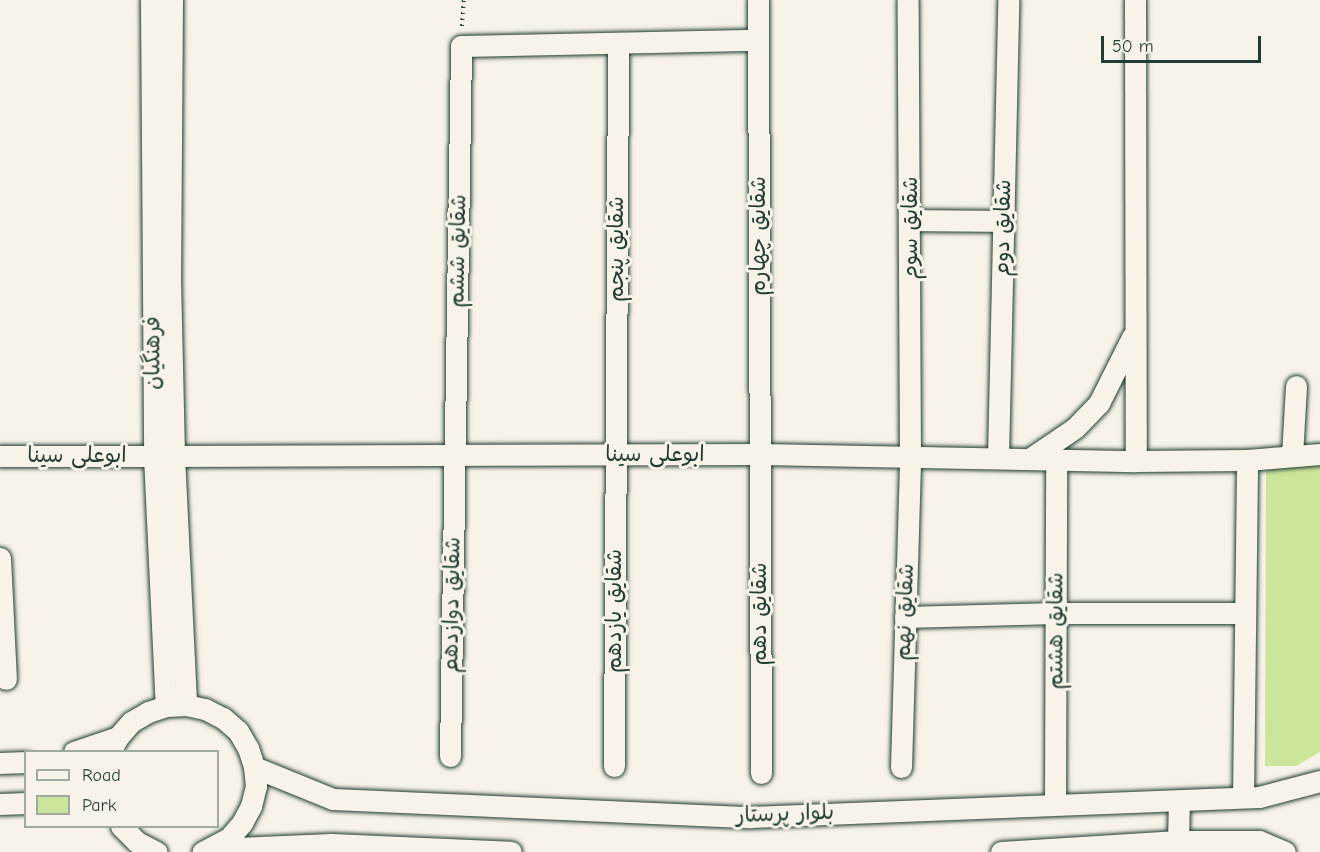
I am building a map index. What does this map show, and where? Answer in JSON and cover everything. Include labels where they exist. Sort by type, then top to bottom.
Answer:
[{"type":"street","name":"فرهنگیان","points":[[151,0],[164,456],[176,705]]},
{"type":"street","name":"فرهنگیان","points":[[164,456],[170,278],[172,0]]},
{"type":"street","name":"شقایق سوم","points":[[908,0],[910,457]]},
{"type":"street","name":"شقایق دوم","points":[[998,457],[1008,0]]},
{"type":"street","points":[[1135,0],[1136,461]]},
{"type":"street","name":"شقایق چهارم","points":[[758,9],[760,454]]},
{"type":"street","points":[[618,43],[758,40]]},
{"type":"street","name":"شقایق ششم","points":[[455,455],[461,46],[618,43]]},
{"type":"street","name":"شقایق پنجم","points":[[616,455],[618,43]]},
{"type":"street","points":[[910,220],[1004,221]]},
{"type":"street","points":[[1030,458],[1075,428],[1100,403],[1119,369],[1136,328]]},
{"type":"street","points":[[1292,456],[1296,386]]},
{"type":"street","name":"ابوعلی سینا","points":[[0,456],[760,454],[1136,461],[1247,460],[1320,454]]},
{"type":"street","name":"شقایق دهم","points":[[760,454],[761,773]]},
{"type":"street","name":"شقایق دوازدهم","points":[[450,756],[455,455]]},
{"type":"street","name":"شقایق یازدهم","points":[[614,766],[616,455]]},
{"type":"street","name":"شقایق نهم","points":[[901,767],[910,457]]},
{"type":"street","name":"شقایق هشتم","points":[[1055,804],[1056,459]]},
{"type":"street","points":[[1243,797],[1247,460]]},
{"type":"street","points":[[0,558],[6,679]]},
{"type":"street","points":[[905,617],[1056,613],[1245,613]]},
{"type":"street","points":[[84,750],[114,744],[131,722],[148,712],[176,705],[205,709],[230,724],[248,748],[254,767],[256,786],[251,806],[242,823],[229,838],[207,850]]},
{"type":"street","points":[[0,763],[24,762]]},
{"type":"street","name":"بلوار پرستار","points":[[254,767],[333,799],[590,812],[750,817],[1259,797],[1320,781]]},
{"type":"street","points":[[1178,842],[1179,801]]},
{"type":"street","points":[[0,804],[24,803]]},
{"type":"street","points":[[121,828],[137,842],[155,852]]},
{"type":"street","points":[[1001,852],[1178,842],[1258,841],[1285,852]]},
{"type":"street","points":[[207,850],[331,843],[511,852]]},
{"type":"green space","points":[[1320,466],[1320,752],[1296,766],[1265,766],[1266,467]]}]
